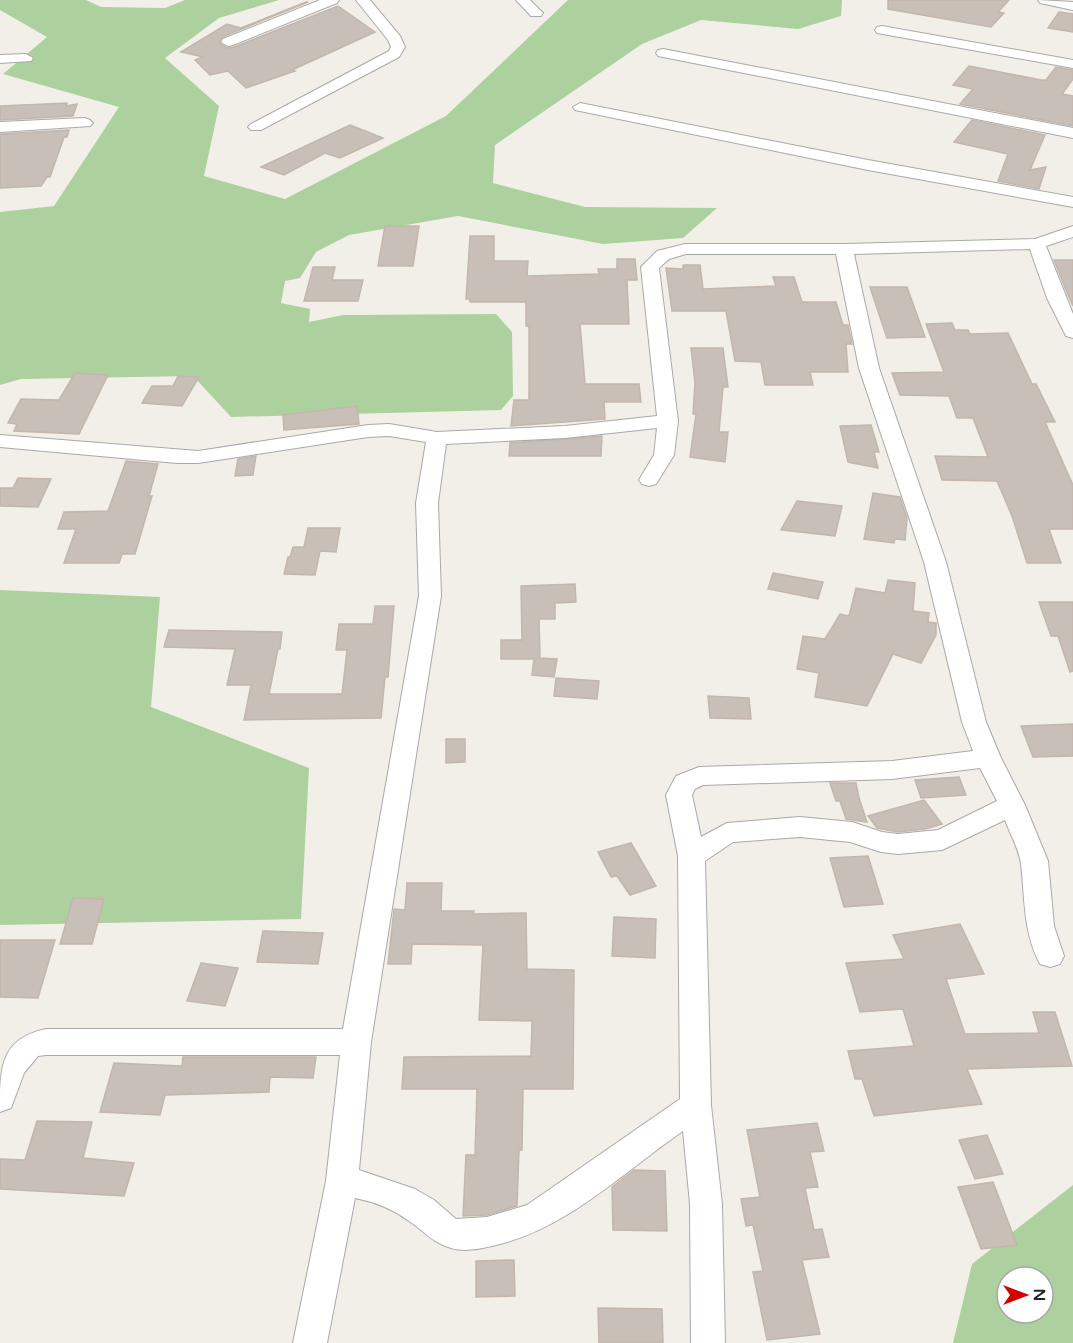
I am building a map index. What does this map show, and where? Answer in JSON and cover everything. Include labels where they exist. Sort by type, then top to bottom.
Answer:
[{"type":"street","points":[[228,42],[332,0]]},
{"type":"street","points":[[256,127],[394,54],[398,47],[395,39],[363,0]]},
{"type":"street","points":[[523,0],[536,13]]},
{"type":"street","points":[[1045,0],[1073,6]]},
{"type":"street","points":[[882,30],[1073,64]]},
{"type":"street","points":[[663,53],[1073,133]]},
{"type":"street","points":[[0,59],[26,58]]},
{"type":"street","points":[[580,107],[868,165],[1073,202]]},
{"type":"street","points":[[0,127],[85,123]]},
{"type":"street","points":[[649,480],[664,455],[668,421],[650,267],[663,255],[685,249],[844,249],[1037,244],[1073,231]]},
{"type":"street","points":[[1037,244],[1064,298],[1073,332]]},
{"type":"street","points":[[844,249],[869,368],[935,562],[974,722],[988,758],[1012,805],[1034,861],[1040,926],[1050,956]]},
{"type":"street","points":[[0,441],[177,457],[198,456],[368,431],[389,430],[437,438],[565,432],[668,421]]},
{"type":"street","points":[[310,1343],[342,1181],[356,1042],[430,596],[427,503],[437,438]]},
{"type":"street","points":[[708,1343],[706,1204],[696,1105],[691,856],[680,795],[685,783],[699,776],[892,770],[988,758]]},
{"type":"street","points":[[691,856],[727,833],[800,827],[852,832],[881,842],[898,844],[942,840],[1012,805]]},
{"type":"street","points":[[0,1099],[11,1067],[29,1045],[46,1042],[356,1042]]},
{"type":"street","points":[[342,1181],[382,1190],[399,1198],[423,1212],[436,1225],[450,1232],[466,1236],[496,1230],[546,1213],[696,1105]]},
{"type":"green space","points":[[0,0],[86,0],[101,7],[165,8],[185,0],[279,0],[219,18],[165,58],[219,106],[204,176],[285,199],[446,116],[568,0],[842,0],[841,16],[798,29],[701,20],[642,44],[495,145],[493,183],[585,207],[717,208],[683,238],[603,244],[458,216],[349,235],[316,252],[300,278],[285,281],[281,303],[310,309],[309,322],[343,315],[496,314],[512,332],[513,396],[501,410],[231,417],[193,376],[21,379],[0,385],[0,212],[54,206],[119,107],[3,74],[47,37],[0,10]]},
{"type":"green space","points":[[0,590],[160,597],[151,707],[309,768],[301,919],[0,925]]},
{"type":"green space","points":[[1073,1185],[1073,1343],[953,1343],[972,1264]]},
{"type":"building","points":[[888,0],[1009,0],[998,12],[1004,13],[991,27],[888,9]]},
{"type":"building","points":[[308,2],[222,37],[219,43],[227,48],[234,47],[338,6],[375,32],[292,70],[295,71],[246,88],[228,71],[210,75],[195,60],[203,57],[181,52],[227,24],[241,28]]},
{"type":"building","points":[[1059,12],[1073,14],[1073,32],[1048,28]]},
{"type":"building","points":[[969,66],[1041,80],[1046,80],[1056,67],[1073,70],[1073,79],[1062,94],[1073,96],[1073,126],[960,104],[973,89],[953,85]]},
{"type":"building","points":[[67,103],[66,106],[77,104],[73,116],[0,120],[0,106]]},
{"type":"building","points":[[972,120],[1045,135],[1030,170],[1046,167],[1039,189],[998,181],[1008,154],[954,142]]},
{"type":"building","points":[[350,125],[383,138],[340,158],[325,153],[284,175],[261,167]]},
{"type":"building","points":[[69,130],[67,137],[64,137],[50,177],[47,177],[41,186],[0,188],[0,134]]},
{"type":"building","points":[[385,226],[419,226],[413,266],[378,266]]},
{"type":"building","points":[[470,236],[494,236],[494,261],[528,261],[527,276],[599,274],[598,269],[617,269],[617,259],[635,259],[637,280],[627,280],[629,324],[580,324],[585,384],[639,384],[641,402],[604,402],[605,419],[511,426],[514,400],[529,400],[529,326],[526,326],[526,302],[470,302],[470,299],[466,299]]},
{"type":"building","points":[[1054,260],[1073,260],[1073,306],[1068,295]]},
{"type":"building","points":[[683,265],[700,265],[703,289],[776,286],[773,277],[794,277],[802,302],[836,302],[843,325],[848,325],[852,344],[846,344],[848,372],[810,372],[813,385],[765,385],[761,362],[735,361],[726,311],[672,311],[666,268],[683,269]]},
{"type":"building","points":[[313,267],[335,267],[332,280],[363,280],[358,301],[304,301]]},
{"type":"building","points":[[870,287],[907,287],[925,337],[887,338]]},
{"type":"building","points":[[952,323],[955,330],[968,330],[970,334],[1008,333],[1032,384],[1036,384],[1055,422],[1045,422],[1073,485],[1073,529],[1049,529],[1061,563],[1027,563],[1012,516],[997,481],[942,480],[935,456],[988,457],[973,418],[957,418],[949,396],[900,395],[892,373],[944,372],[926,324]]},
{"type":"building","points":[[691,348],[723,348],[728,387],[723,387],[719,432],[728,432],[725,462],[690,457],[696,414],[693,414],[695,383]]},
{"type":"building","points":[[75,373],[108,375],[79,434],[14,431],[17,424],[8,423],[21,399],[59,400]]},
{"type":"building","points":[[178,376],[199,377],[182,406],[142,403],[152,386],[173,386]]},
{"type":"building","points":[[357,406],[359,424],[284,430],[283,415]]},
{"type":"building","points":[[871,425],[879,452],[874,452],[878,468],[848,462],[840,426]]},
{"type":"building","points":[[602,436],[601,456],[509,456],[510,443]]},
{"type":"building","points":[[256,456],[253,475],[235,476],[238,459]]},
{"type":"building","points":[[126,461],[158,464],[149,496],[152,496],[135,554],[122,554],[119,563],[64,563],[76,529],[58,529],[64,512],[108,511]]},
{"type":"building","points":[[18,478],[51,479],[38,507],[0,506],[0,488],[13,488]]},
{"type":"building","points":[[873,493],[900,497],[907,518],[905,540],[895,539],[894,543],[864,539]]},
{"type":"building","points":[[797,501],[842,506],[835,536],[781,530]]},
{"type":"building","points":[[308,528],[340,528],[336,552],[320,551],[315,575],[284,574],[293,547],[304,547]]},
{"type":"building","points":[[773,573],[823,582],[818,599],[768,589]]},
{"type":"building","points":[[888,580],[915,583],[913,611],[929,613],[928,622],[936,623],[936,635],[921,663],[893,654],[867,706],[815,697],[819,673],[797,669],[803,636],[825,639],[840,614],[849,616],[856,588],[885,593]]},
{"type":"building","points":[[575,584],[576,602],[555,603],[555,619],[539,619],[540,658],[557,659],[554,677],[532,675],[534,659],[501,659],[501,640],[522,640],[521,586]]},
{"type":"building","points":[[1039,602],[1073,602],[1073,671],[1070,672],[1058,636],[1051,636]]},
{"type":"building","points":[[375,606],[394,606],[388,677],[385,677],[381,718],[244,720],[251,685],[227,685],[235,649],[164,647],[169,630],[282,632],[269,694],[342,694],[347,650],[336,650],[339,624],[373,624]]},
{"type":"building","points":[[556,678],[599,681],[597,699],[554,696]]},
{"type":"building","points":[[708,696],[749,698],[751,719],[710,718]]},
{"type":"building","points":[[1073,724],[1073,756],[1033,757],[1021,726]]},
{"type":"building","points":[[446,739],[465,739],[465,762],[446,763]]},
{"type":"building","points":[[959,777],[966,795],[921,798],[915,780]]},
{"type":"building","points":[[830,783],[856,783],[867,822],[846,819],[840,801],[836,801]]},
{"type":"building","points":[[924,800],[942,824],[925,829],[898,832],[877,828],[868,816]]},
{"type":"building","points":[[631,843],[656,886],[630,895],[617,876],[611,877],[598,852]]},
{"type":"building","points":[[868,856],[883,904],[844,907],[830,858]]},
{"type":"building","points":[[407,883],[442,883],[441,911],[474,911],[473,914],[526,913],[527,969],[574,970],[573,1089],[523,1089],[522,1150],[519,1150],[517,1206],[487,1215],[463,1216],[466,1155],[475,1155],[477,1089],[402,1089],[404,1057],[531,1056],[532,1021],[479,1020],[483,945],[412,944],[411,964],[388,964],[394,909],[405,910]]},
{"type":"building","points":[[73,898],[104,899],[92,944],[60,944]]},
{"type":"building","points":[[614,917],[656,919],[655,958],[612,956]]},
{"type":"building","points":[[960,924],[984,974],[946,979],[965,1034],[1039,1033],[1033,1012],[1055,1012],[1072,1066],[967,1069],[982,1104],[874,1116],[862,1079],[855,1079],[848,1051],[914,1046],[903,1009],[860,1012],[846,963],[904,959],[893,935]]},
{"type":"building","points":[[263,931],[323,933],[318,964],[257,962]]},
{"type":"building","points":[[0,940],[55,940],[38,998],[0,997]]},
{"type":"building","points":[[201,963],[238,968],[225,1006],[187,1001]]},
{"type":"building","points":[[183,1057],[316,1057],[313,1078],[270,1077],[269,1092],[165,1095],[160,1115],[100,1112],[114,1063],[182,1066]]},
{"type":"building","points":[[37,1121],[92,1122],[83,1158],[134,1163],[124,1196],[0,1189],[0,1159],[25,1160]]},
{"type":"building","points":[[817,1123],[824,1151],[810,1152],[818,1187],[805,1188],[814,1230],[822,1229],[829,1257],[802,1260],[820,1334],[767,1340],[753,1272],[763,1271],[753,1225],[746,1226],[741,1199],[760,1197],[747,1130]]},
{"type":"building","points":[[987,1135],[1003,1174],[975,1179],[959,1140]]},
{"type":"building","points":[[634,1170],[665,1171],[667,1231],[613,1230],[612,1187]]},
{"type":"building","points":[[993,1182],[1017,1245],[981,1249],[958,1187]]},
{"type":"building","points":[[514,1260],[515,1296],[476,1297],[476,1261]]},
{"type":"building","points":[[598,1308],[662,1309],[663,1343],[599,1343]]}]
